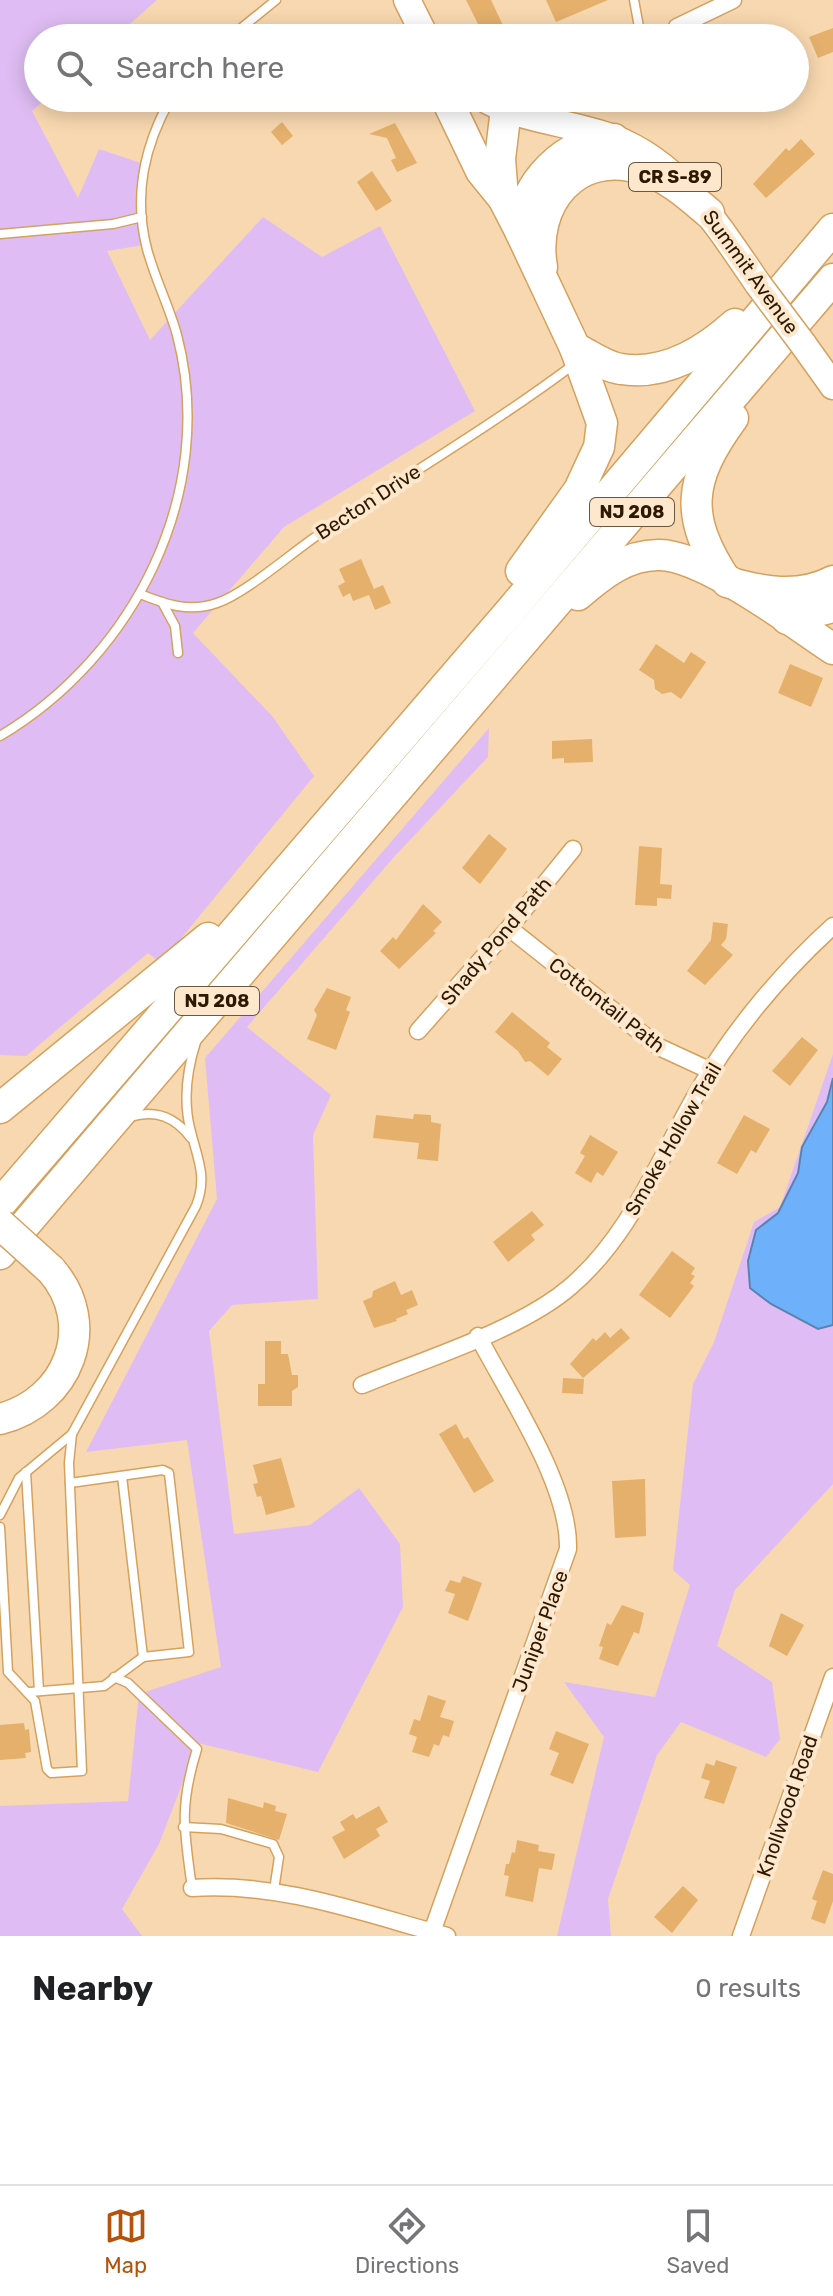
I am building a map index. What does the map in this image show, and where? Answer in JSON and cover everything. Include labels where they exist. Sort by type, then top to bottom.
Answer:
[{"type":"highway","points":[[382,760],[515,581],[592,466],[602,423],[575,348],[520,231],[503,198],[481,171],[453,112]]},
{"type":"highway","points":[[496,112],[503,198]]},
{"type":"highway","points":[[520,231],[521,212],[530,192],[545,173],[585,142],[614,139]]},
{"type":"highway","points":[[545,284],[540,228],[548,205],[580,173],[602,166],[641,168],[673,184],[709,213]]},
{"type":"highway","name":"NJ 208","points":[[0,1204],[833,229]]},
{"type":"highway","points":[[575,348],[621,369],[662,368],[682,361],[726,332],[809,257]]},
{"type":"highway","name":"NJ 208","points":[[0,1254],[833,279]]},
{"type":"highway","points":[[833,289],[726,428],[703,469],[695,515],[702,541],[727,582],[787,593],[821,587],[833,581]]},
{"type":"highway","points":[[434,748],[575,597],[616,566],[634,559],[660,555],[681,559],[727,582],[833,649]]},
{"type":"highway","points":[[787,619],[833,607]]},
{"type":"highway","points":[[0,1108],[159,981],[303,850]]},
{"type":"highway","points":[[0,1224],[51,1270],[67,1290],[73,1305],[75,1335],[70,1358],[59,1381],[48,1394],[20,1412],[0,1419]]},
{"type":"main road","points":[[407,0],[419,24]]},
{"type":"main road","name":"Summit Avenue","points":[[522,112],[614,139],[663,167],[686,186],[709,213],[833,386]]},
{"type":"street","points":[[683,24],[733,0]]},
{"type":"street","name":"Shady Pond Path","points":[[418,1031],[509,928],[573,849]]},
{"type":"street","name":"Smoke Hollow Trail","points":[[362,1385],[554,1300],[589,1267],[655,1174],[711,1071],[793,967],[833,926]]},
{"type":"street","name":"Cottontail Path","points":[[509,928],[659,1047],[711,1071]]},
{"type":"street","name":"Juniper Place","points":[[439,1934],[568,1549],[568,1530],[561,1496],[478,1336]]},
{"type":"street","name":"Knollwood Road","points":[[741,1936],[833,1677]]},
{"type":"street","points":[[192,1888],[225,1886],[274,1890],[439,1934]]},
{"type":"lane","points":[[246,24],[276,0]]},
{"type":"lane","points":[[634,0],[638,24]]},
{"type":"lane","points":[[0,736],[76,678],[119,629],[153,570],[175,508],[186,441],[185,385],[177,336],[147,248],[142,217],[141,172],[152,132],[163,112]]},
{"type":"lane","points":[[0,234],[113,224],[142,217]]},
{"type":"lane","name":"Becton Drive","points":[[140,594],[162,602],[199,608],[230,598],[308,541],[532,395],[569,368],[575,348]]},
{"type":"lane","points":[[162,602],[175,626],[178,653]]},
{"type":"lane","points":[[0,1515],[8,1496],[26,1472],[72,1434],[199,1199],[203,1174],[188,1113],[187,1079],[196,1043],[211,1008]]},
{"type":"lane","points":[[108,1128],[131,1116],[153,1113],[175,1121],[194,1142]]},
{"type":"lane","points":[[26,1472],[34,1691],[47,1769],[51,1773],[82,1771],[70,1483],[72,1434]]},
{"type":"lane","points":[[0,1527],[8,1672],[34,1691],[104,1686],[143,1657],[189,1652],[169,1473],[163,1470],[70,1483]]},
{"type":"lane","points":[[122,1476],[143,1657]]},
{"type":"lane","points":[[114,1677],[128,1683],[197,1749],[184,1790],[183,1827],[192,1888]]},
{"type":"lane","points":[[183,1827],[221,1829],[273,1844],[279,1857],[274,1890]]},
{"type":"shaded area","points":[[0,0],[157,0],[130,24],[24,24],[24,112],[33,112],[78,198],[99,149],[144,164],[144,245],[107,251],[150,340],[263,217],[322,257],[380,226],[475,411],[284,527],[193,633],[273,717],[314,776],[161,963],[148,953],[26,1056],[0,1055]]},
{"type":"shaded area","points":[[489,728],[488,757],[394,857],[247,1027],[331,1095],[313,1135],[318,1299],[232,1305],[209,1331],[234,1534],[310,1525],[359,1488],[400,1544],[403,1607],[318,1772],[198,1743],[159,1844],[122,1909],[142,1936],[0,1936],[0,1806],[128,1801],[139,1694],[221,1667],[187,1440],[86,1452],[217,1199],[205,1058]]},
{"type":"shaded area","points":[[833,1054],[833,1484],[735,1590],[717,1646],[772,1682],[780,1739],[766,1757],[681,1722],[657,1755],[608,1899],[611,1936],[557,1936],[604,1737],[564,1682],[655,1697],[690,1585],[673,1570],[693,1384],[714,1342],[754,1222],[780,1207]]},
{"type":"water","points":[[833,1078],[833,1325],[818,1329],[771,1304],[750,1288],[748,1261],[756,1230],[778,1213],[798,1173],[802,1147],[827,1102]]},
{"type":"building","points":[[466,0],[491,0],[502,24],[478,24]]},
{"type":"building","points":[[546,0],[608,0],[556,22]]},
{"type":"building","points":[[833,28],[833,52],[818,58],[809,37]]},
{"type":"building","points":[[282,122],[293,136],[282,145],[271,132]]},
{"type":"building","points":[[395,123],[417,163],[397,172],[391,160],[396,158],[387,138],[369,134]]},
{"type":"building","points":[[801,139],[815,154],[766,198],[753,184],[786,148],[789,151]]},
{"type":"building","points":[[372,171],[392,201],[376,211],[357,182]]},
{"type":"building","points":[[361,559],[374,589],[383,585],[391,603],[375,610],[369,595],[353,601],[350,593],[343,597],[338,586],[345,582],[339,569]]},
{"type":"building","points":[[656,644],[684,663],[691,652],[706,662],[681,699],[671,692],[662,694],[655,689],[654,680],[639,670]]},
{"type":"building","points":[[790,664],[823,678],[811,707],[778,693]]},
{"type":"building","points":[[592,739],[593,762],[564,763],[564,758],[552,759],[552,741]]},
{"type":"building","points":[[489,834],[507,849],[480,884],[462,868]]},
{"type":"building","points":[[639,846],[662,848],[660,884],[672,885],[671,899],[657,898],[657,906],[635,905]]},
{"type":"building","points":[[423,904],[442,922],[433,931],[436,933],[399,969],[380,951],[393,937],[396,940]]},
{"type":"building","points":[[713,922],[728,924],[726,939],[721,945],[733,955],[705,985],[687,971],[711,940]]},
{"type":"building","points":[[327,988],[351,997],[346,1010],[350,1012],[336,1050],[307,1039],[317,1015],[314,1010]]},
{"type":"building","points":[[512,1012],[550,1043],[547,1047],[562,1059],[548,1076],[530,1061],[525,1062],[518,1051],[495,1032]]},
{"type":"building","points":[[802,1037],[818,1050],[790,1086],[772,1071]]},
{"type":"building","points":[[414,1114],[431,1115],[431,1122],[441,1124],[438,1161],[417,1159],[419,1143],[373,1138],[376,1115],[413,1119]]},
{"type":"building","points":[[744,1115],[770,1129],[756,1153],[751,1150],[737,1174],[717,1163]]},
{"type":"building","points":[[590,1135],[618,1152],[603,1176],[597,1172],[591,1183],[575,1173],[585,1156],[580,1153]]},
{"type":"building","points":[[532,1211],[544,1225],[531,1235],[535,1240],[508,1262],[493,1242]]},
{"type":"building","points":[[672,1251],[695,1268],[691,1274],[695,1276],[690,1283],[694,1286],[670,1318],[639,1295]]},
{"type":"building","points":[[395,1281],[401,1295],[412,1290],[418,1305],[406,1310],[408,1314],[397,1321],[374,1328],[363,1301],[372,1297],[373,1291]]},
{"type":"building","points":[[621,1328],[630,1338],[583,1378],[570,1364],[593,1338],[596,1341],[605,1332],[610,1338]]},
{"type":"building","points":[[265,1341],[281,1341],[281,1354],[288,1354],[292,1375],[298,1375],[298,1387],[292,1391],[292,1406],[258,1406],[258,1384],[265,1384]]},
{"type":"building","points":[[563,1378],[584,1379],[583,1394],[562,1393]]},
{"type":"building","points":[[456,1424],[464,1439],[468,1437],[494,1481],[474,1493],[439,1434]]},
{"type":"building","points":[[281,1458],[295,1507],[266,1515],[261,1496],[257,1497],[253,1484],[258,1483],[253,1465]]},
{"type":"building","points":[[645,1479],[646,1536],[615,1538],[612,1481]]},
{"type":"building","points":[[463,1576],[482,1583],[468,1621],[448,1613],[455,1594],[445,1591],[450,1580],[460,1583]]},
{"type":"building","points":[[622,1605],[644,1613],[639,1634],[634,1632],[618,1666],[599,1659],[603,1647],[599,1646],[607,1623],[611,1625]]},
{"type":"building","points":[[781,1613],[804,1625],[787,1656],[769,1646]]},
{"type":"building","points":[[428,1695],[446,1701],[440,1717],[454,1721],[449,1737],[443,1735],[439,1746],[434,1744],[429,1757],[412,1752],[417,1737],[409,1734],[414,1719],[420,1721]]},
{"type":"building","points":[[24,1723],[25,1730],[29,1729],[31,1752],[25,1753],[26,1758],[0,1760],[0,1725]]},
{"type":"building","points":[[556,1731],[589,1744],[573,1784],[550,1775],[559,1753],[549,1749]]},
{"type":"building","points":[[716,1760],[737,1767],[724,1804],[704,1798],[710,1781],[701,1778],[706,1763],[714,1766]]},
{"type":"building","points":[[228,1798],[263,1808],[264,1802],[276,1806],[275,1811],[287,1814],[279,1840],[226,1823]]},
{"type":"building","points":[[379,1806],[388,1822],[376,1829],[380,1836],[344,1859],[332,1837],[345,1830],[340,1822],[353,1814],[356,1819]]},
{"type":"building","points":[[517,1840],[539,1845],[538,1851],[555,1854],[552,1870],[539,1868],[533,1902],[505,1896],[509,1876],[504,1875],[506,1864],[509,1864],[512,1852],[515,1853]]},
{"type":"building","points":[[823,1870],[833,1874],[833,1901],[825,1924],[811,1919],[817,1901],[812,1899]]},
{"type":"building","points":[[683,1886],[698,1900],[672,1933],[654,1917]]}]
